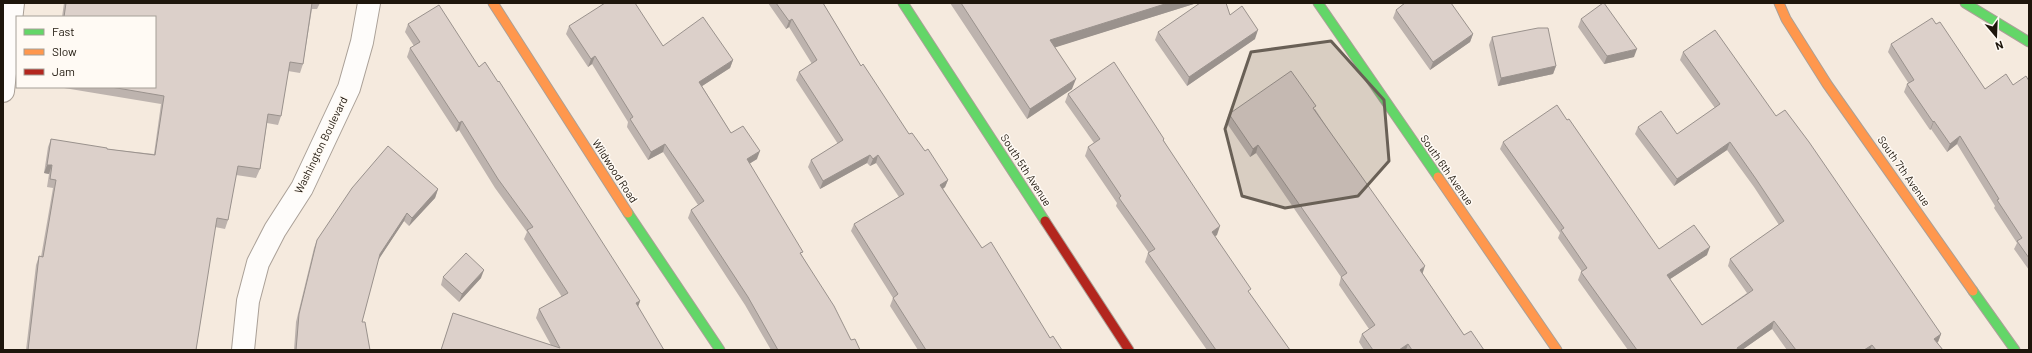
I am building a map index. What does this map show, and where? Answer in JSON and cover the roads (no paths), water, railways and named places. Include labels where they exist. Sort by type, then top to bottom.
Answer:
[{"type":"street","points":[[3,91],[13,3]]},
{"type":"street","name":"Washington Boulevard","points":[[243,350],[248,301],[258,262],[275,230],[302,188],[349,88],[362,42],[369,3]]},
{"type":"street","name":"Wildwood Road","points":[[492,3],[660,262],[720,350]]},
{"type":"street","name":"South 5th Avenue","points":[[903,3],[1129,350]]},
{"type":"street","name":"South 6th Avenue","points":[[1318,3],[1557,350]]},
{"type":"street","name":"South 7th Avenue","points":[[1778,3],[1786,19],[1827,84],[2015,350]]},
{"type":"street","points":[[1969,4],[2029,42]]}]
